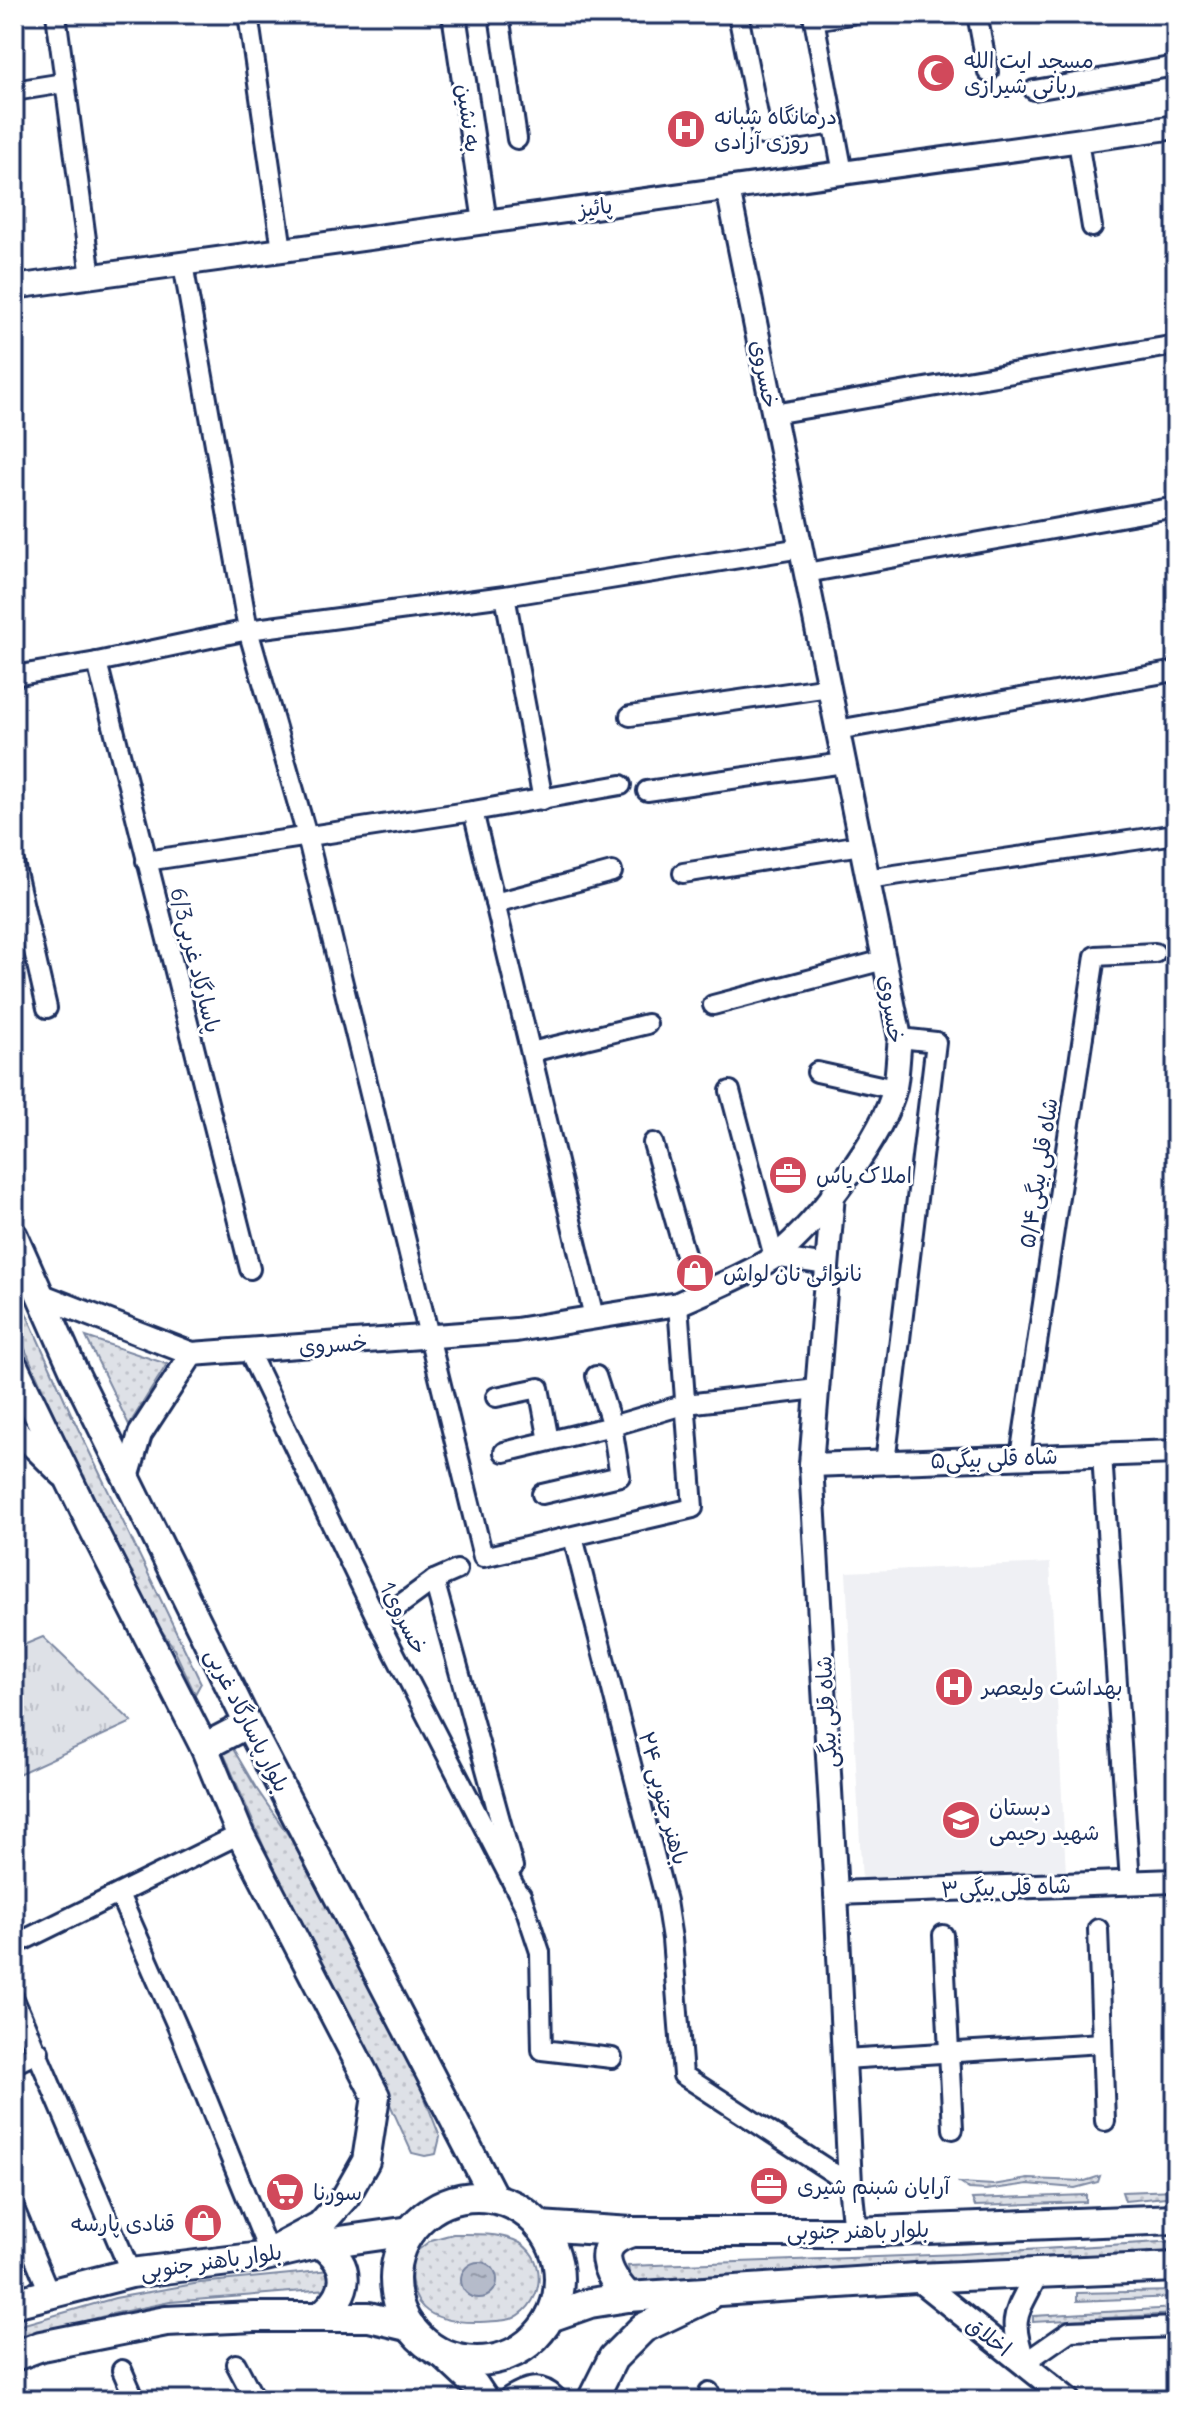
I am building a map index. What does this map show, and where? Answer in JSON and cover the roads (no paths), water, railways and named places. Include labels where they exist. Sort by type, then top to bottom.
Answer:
[{"type":"main road","name":"بلوار پاسارگاد غربی","points":[[14,1236],[127,1478],[248,1724],[495,2199]]},
{"type":"main road","points":[[14,1366],[204,1747],[240,1834],[376,2096],[366,2161],[346,2196],[320,2225],[265,2255]]},
{"type":"main road","points":[[204,1747],[248,1724]]},
{"type":"main road","points":[[442,2354],[464,2361],[487,2361],[510,2355],[529,2343],[550,2317],[558,2293],[559,2268],[554,2251],[539,2226],[518,2208],[495,2199],[471,2197],[448,2202],[427,2214],[410,2231],[400,2249],[395,2269],[395,2289],[411,2327],[475,2385],[485,2400]]},
{"type":"main road","name":"بلوار باهنر جنوبی","points":[[539,2226],[632,2232],[855,2232],[1176,2219]]},
{"type":"main road","name":"بلوار باهنر جنوبی","points":[[14,2303],[131,2273],[410,2231]]},
{"type":"main road","points":[[628,2297],[609,2274],[605,2260],[608,2246],[618,2236],[632,2232]]},
{"type":"main road","points":[[321,2316],[335,2304],[342,2290],[344,2269],[322,2244]]},
{"type":"main road","points":[[550,2317],[590,2303],[628,2297],[916,2278],[1176,2267]]},
{"type":"main road","points":[[592,2400],[613,2358],[643,2328],[721,2291]]},
{"type":"main road","points":[[14,2356],[41,2346],[166,2321],[369,2317],[411,2327]]},
{"type":"main road","points":[[512,2400],[528,2391],[538,2391],[553,2400]]},
{"type":"street","points":[[56,14],[91,277]]},
{"type":"street","points":[[248,14],[282,250]]},
{"type":"street","name":"به نشین","points":[[454,14],[485,222]]},
{"type":"street","points":[[499,14],[517,139]]},
{"type":"street","points":[[738,14],[762,135],[834,124]]},
{"type":"street","points":[[843,173],[814,17],[851,14]]},
{"type":"street","points":[[977,14],[988,72]]},
{"type":"street","points":[[1034,90],[1176,66]]},
{"type":"street","points":[[14,91],[64,83]]},
{"type":"street","name":"پائیز","points":[[14,287],[1176,127]]},
{"type":"street","points":[[1078,141],[1092,227]]},
{"type":"street","name":"خسروى","points":[[192,1354],[516,1330],[688,1300],[774,1257],[803,1231],[855,1165],[878,1126],[894,1089],[900,1038],[728,189]]},
{"type":"street","points":[[183,264],[248,630],[307,836],[483,1557],[693,1508],[686,1404],[688,1300],[653,1143]]},
{"type":"street","points":[[773,414],[1176,345]]},
{"type":"street","points":[[806,573],[1176,507]]},
{"type":"street","points":[[14,676],[248,630],[505,596],[801,548]]},
{"type":"street","points":[[505,596],[543,800]]},
{"type":"street","name":"پاسارگاد غربی6/3","points":[[97,662],[250,1269]]},
{"type":"street","points":[[837,730],[1176,671]]},
{"type":"street","points":[[630,716],[829,687]]},
{"type":"street","points":[[647,791],[844,763]]},
{"type":"street","points":[[146,861],[543,800],[621,785]]},
{"type":"street","points":[[473,811],[594,1317]]},
{"type":"street","points":[[867,879],[1176,834]]},
{"type":"street","points":[[683,873],[861,845]]},
{"type":"street","points":[[14,863],[47,1008]]},
{"type":"street","points":[[495,903],[612,872]]},
{"type":"street","name":"شاه قلی بیگی۵/۴","points":[[1020,1457],[1095,956],[1155,953]]},
{"type":"street","points":[[713,1005],[884,960]]},
{"type":"street","points":[[531,1052],[647,1024]]},
{"type":"street","points":[[885,1463],[936,1042],[900,1038]]},
{"type":"street","points":[[817,1072],[894,1089]]},
{"type":"street","points":[[730,1091],[774,1257],[827,1265]]},
{"type":"street","name":"شاه قلی بیگی","points":[[833,1193],[811,1465],[855,2232]]},
{"type":"street","points":[[40,1295],[192,1354],[140,1434],[127,1478]]},
{"type":"street","name":"خسروى1","points":[[248,1350],[378,1621],[524,1905]]},
{"type":"street","points":[[542,1494],[620,1476],[612,1426],[596,1376]]},
{"type":"street","points":[[496,1397],[539,1388],[549,1441]]},
{"type":"street","points":[[504,1452],[612,1426],[686,1404],[817,1389]]},
{"type":"street","points":[[14,1428],[45,1456],[72,1487]]},
{"type":"street","name":"شاه قلی بیگی۵","points":[[811,1465],[1176,1452]]},
{"type":"street","points":[[1102,1454],[1130,1883]]},
{"type":"street","name":"۲۴ باهنر جنوبی","points":[[573,1537],[666,1901],[683,2075],[850,2184]]},
{"type":"street","points":[[378,1621],[434,1580],[457,1570]]},
{"type":"street","points":[[434,1580],[524,1905],[540,1952],[542,2050],[612,2058]]},
{"type":"street","points":[[14,1945],[240,1834]]},
{"type":"street","name":"شاه قلی بیگی۳","points":[[836,1893],[1176,1881]]},
{"type":"street","points":[[119,1894],[181,2035],[265,2255]]},
{"type":"street","points":[[1098,1929],[1105,2121]]},
{"type":"street","points":[[943,1935],[953,2129]]},
{"type":"street","points":[[14,1999],[131,2273]]},
{"type":"street","points":[[844,2059],[1102,2043]]},
{"type":"street","points":[[14,2064],[39,2052]]},
{"type":"street","points":[[14,2208],[49,2292]]},
{"type":"street","name":"اخلاق","points":[[1024,2363],[1015,2336],[1014,2320],[1037,2273]]},
{"type":"street","name":"اخلاق","points":[[916,2278],[1024,2363]]},
{"type":"street","points":[[1069,2400],[1024,2363],[1070,2331],[1176,2327]]},
{"type":"street","points":[[236,2364],[255,2400]]},
{"type":"street","points":[[122,2370],[135,2400]]},
{"type":"water","points":[[479,2262],[492,2267],[497,2280],[492,2293],[479,2298],[466,2293],[461,2280],[466,2267]]},
{"type":"place","name":"مسجد ایت الله ربانی شیرازی","points":[[936,73]]},
{"type":"place","name":"درمانگاه شبانه روزی آزادی","points":[[686,129]]},
{"type":"place","name":"املاک یاس","points":[[788,1175]]},
{"type":"place","name":"نانوائی نان لواش","points":[[695,1273]]},
{"type":"place","name":"بهداشت ولیعصر","points":[[954,1687]]},
{"type":"place","name":"دبستان شهید رحیمی","points":[[961,1820]]},
{"type":"place","name":"آرایان شبنم شیری","points":[[769,2186]]},
{"type":"place","name":"سورنا","points":[[285,2192]]},
{"type":"place","name":"قنادی پارسه","points":[[203,2223]]}]
